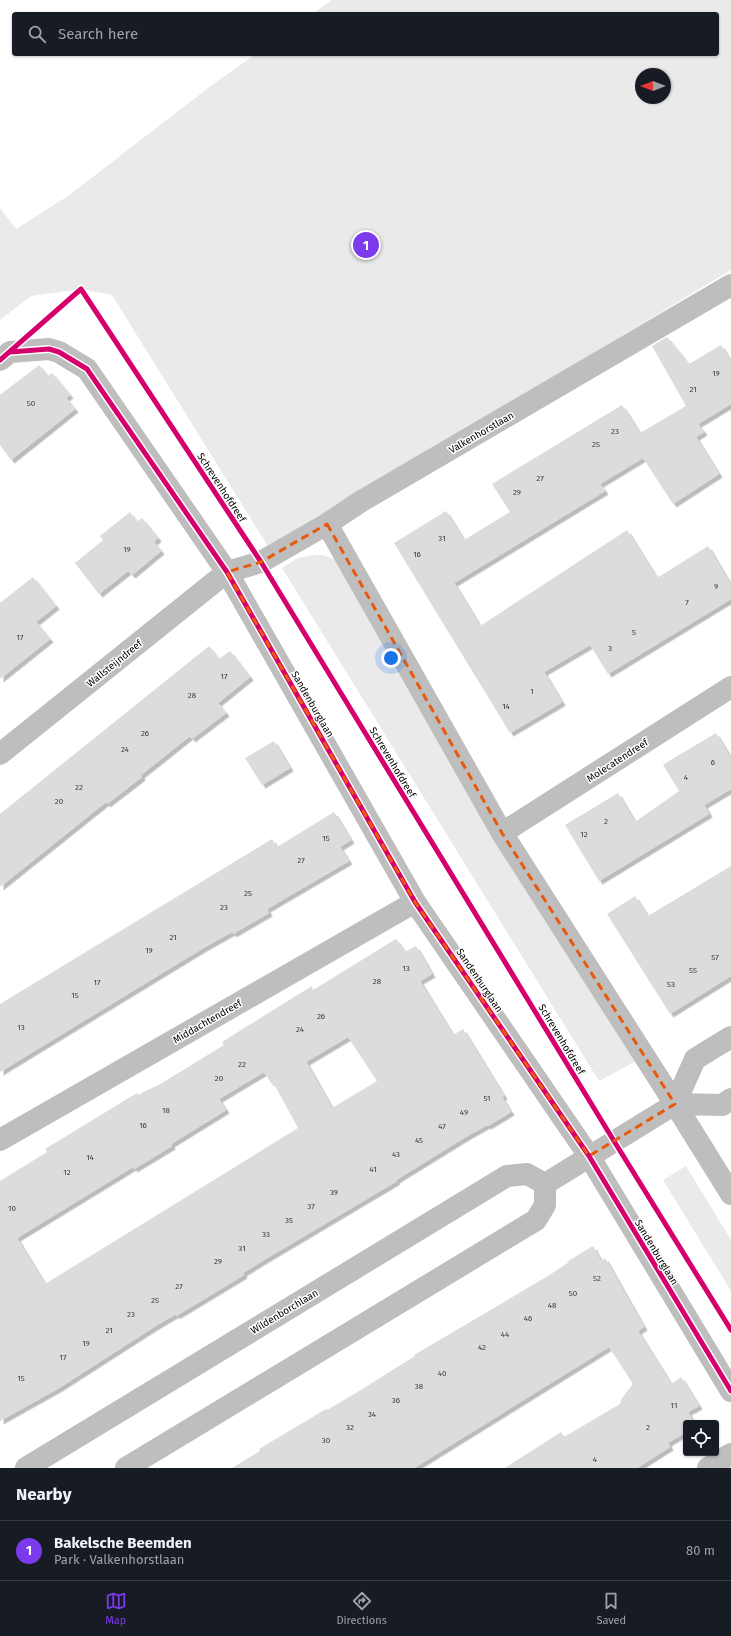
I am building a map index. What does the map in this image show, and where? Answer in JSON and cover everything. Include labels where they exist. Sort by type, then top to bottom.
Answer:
[{"type":"street","name":"Valkenhorstlaan","points":[[227,572],[261,562],[327,524],[367,498],[731,285]]},
{"type":"street","points":[[0,360],[10,352],[48,349],[60,352],[87,369],[227,572]]},
{"type":"street","points":[[327,524],[502,833],[731,1194]]},
{"type":"street","name":"Wallsteijndreef","points":[[0,754],[227,572]]},
{"type":"street","name":"Sandenburglaan","points":[[227,572],[415,902],[589,1156],[731,1391]]},
{"type":"street","name":"Molecatendreef","points":[[502,833],[731,687]]},
{"type":"street","name":"Middachtendreef","points":[[0,1140],[415,902]]},
{"type":"street","points":[[675,1104],[695,1059],[731,1037]]},
{"type":"street","points":[[126,1468],[536,1220],[545,1205],[545,1184],[589,1156],[675,1104],[722,1105],[731,1099]]},
{"type":"street","name":"Wildenborchlaan","points":[[26,1468],[507,1176],[527,1174],[545,1184]]},
{"type":"street","points":[[708,1468],[731,1454]]},
{"type":"highlighted area","points":[[327,524],[502,833],[675,1104],[589,1156],[415,902],[227,572],[261,562]]},
{"type":"shaded area","points":[[332,0],[731,0],[731,270],[269,548],[112,295],[81,289],[31,296],[0,320],[0,208],[16,229],[68,196],[212,85],[253,56],[719,56],[719,12],[315,12]]},
{"type":"shaded area","points":[[323,555],[336,560],[640,1059],[599,1081],[282,568],[298,558]]},
{"type":"shaded area","points":[[686,1166],[731,1240],[731,1291],[663,1180]]},
{"type":"building","points":[[667,337],[689,364],[721,345],[731,362],[731,404],[698,424],[704,432],[696,437],[719,474],[673,504],[643,458],[600,484],[605,491],[454,583],[480,626],[627,530],[657,578],[708,546],[731,585],[731,599],[608,674],[590,645],[544,672],[562,702],[510,733],[394,543],[446,511],[464,540],[510,512],[492,484],[622,405],[640,433],[686,406],[652,346]]},
{"type":"building","points":[[39,365],[48,376],[52,373],[70,395],[66,398],[75,409],[11,460],[0,445],[0,395]]},
{"type":"building","points":[[130,512],[137,522],[142,518],[158,538],[154,542],[161,551],[132,575],[128,571],[99,594],[75,563],[103,540],[100,536]]},
{"type":"building","points":[[33,577],[56,606],[36,622],[50,639],[0,679],[0,603]]},
{"type":"building","points":[[209,646],[219,659],[230,651],[250,677],[218,703],[226,713],[192,739],[190,736],[141,775],[142,777],[107,804],[106,802],[0,887],[0,814]]},
{"type":"building","points":[[716,733],[731,758],[731,789],[704,805],[709,814],[599,881],[565,825],[618,793],[635,822],[679,791],[663,765]]},
{"type":"building","points":[[274,741],[290,768],[262,785],[245,758]]},
{"type":"building","points":[[334,812],[351,840],[340,847],[349,861],[267,909],[269,913],[233,934],[232,932],[205,947],[0,1072],[0,1004],[272,839],[277,847]]},
{"type":"building","points":[[731,866],[731,976],[670,1014],[607,914],[635,896],[648,916]]},
{"type":"building","points":[[396,939],[405,952],[416,946],[432,974],[420,981],[453,1035],[463,1029],[504,1096],[502,1097],[511,1112],[464,1138],[396,1180],[397,1181],[243,1273],[244,1275],[176,1316],[176,1314],[154,1327],[59,1388],[0,1421],[0,1181],[47,1152],[45,1149],[137,1093],[138,1095],[162,1083],[224,1045],[222,1042],[312,986],[313,990]],"holes":[[[348,1037],[377,1081],[332,1108],[306,1062]],[[264,1072],[271,1083],[273,1082],[298,1128],[45,1284],[17,1238],[133,1167],[134,1169],[172,1146],[171,1144],[226,1110],[219,1099]]]},
{"type":"building","points":[[593,1246],[601,1261],[605,1258],[644,1327],[638,1331],[671,1384],[681,1377],[699,1406],[688,1412],[692,1420],[683,1420],[683,1434],[668,1443],[670,1447],[637,1468],[505,1468],[561,1432],[564,1437],[620,1404],[622,1398],[633,1384],[609,1347],[414,1468],[232,1468],[260,1451],[259,1449],[356,1393],[415,1356],[414,1355],[548,1276],[569,1262],[568,1261]]},
{"type":"cycle path","name":"Schrevenhofdreef","points":[[0,360],[81,289],[261,562],[731,1330]]},
{"type":"cycle path","points":[[10,352],[49,349],[59,352],[87,369],[227,572],[415,902],[589,1156],[731,1391]]},
{"type":"place","name":"Bakelsche Beemden","points":[[366,245]]}]
